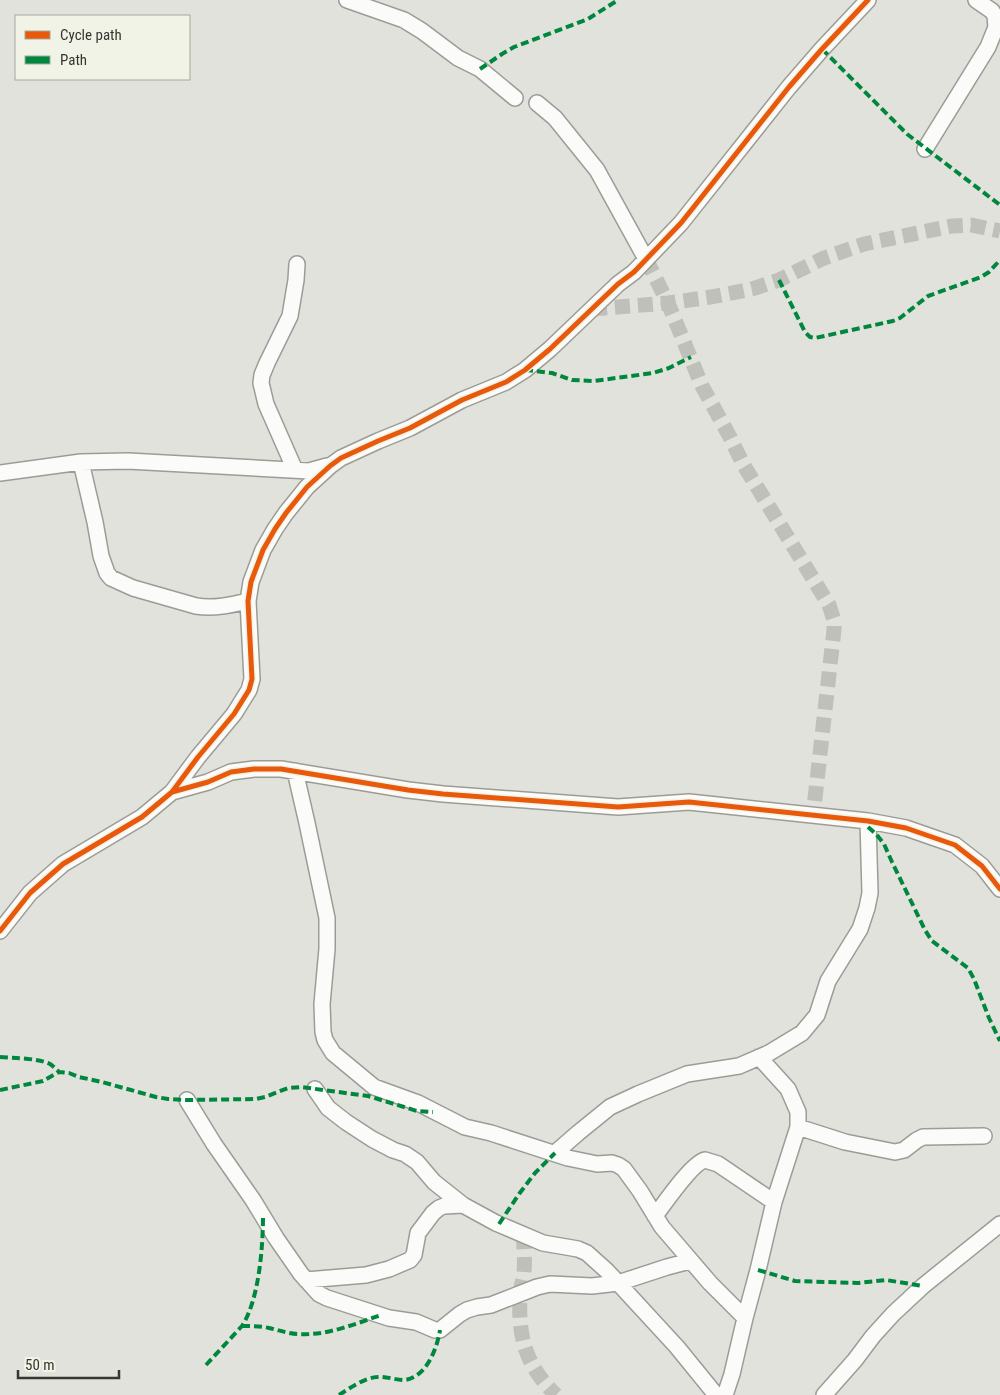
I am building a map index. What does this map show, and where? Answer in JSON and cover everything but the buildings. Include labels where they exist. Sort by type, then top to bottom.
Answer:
[{"type":"street","points":[[347,0],[404,20],[458,58],[480,69],[515,98]]},
{"type":"street","points":[[0,931],[30,893],[63,864],[142,817],[172,792],[234,714],[246,695],[252,679],[248,602],[254,572],[263,550],[275,529],[307,487],[330,466],[352,453],[410,428],[462,400],[506,382],[526,370],[568,333],[618,284],[634,272],[681,223],[789,87],[868,0]]},
{"type":"street","points":[[925,149],[988,47],[996,27],[996,16],[976,0]]},
{"type":"street","points":[[537,103],[555,118],[597,170],[646,259]]},
{"type":"street","points":[[295,470],[266,404],[261,383],[266,363],[290,316],[297,264]]},
{"type":"street","points":[[0,473],[81,462],[128,461],[309,471],[330,466]]},
{"type":"street","points":[[81,462],[101,556],[107,573],[111,578],[133,588],[207,608],[248,602]]},
{"type":"street","points":[[172,792],[208,782],[231,772],[266,768],[443,794],[618,807],[689,802],[868,821],[906,828],[955,845],[982,866],[1000,889]]},
{"type":"street","points":[[295,771],[308,823],[327,918],[327,949],[322,1004],[323,1032],[328,1046],[333,1053],[374,1087],[418,1103],[465,1127],[491,1133],[555,1154],[597,1164],[618,1165],[624,1168],[662,1227],[690,1261],[745,1318]]},
{"type":"street","points":[[555,1154],[610,1107],[687,1074],[739,1066],[769,1054],[802,1033],[818,1015],[828,981],[860,929],[867,908],[870,893],[868,821]]},
{"type":"street","points":[[725,1395],[732,1374],[774,1202],[798,1127],[798,1112],[788,1089],[759,1058]]},
{"type":"street","points":[[315,1089],[328,1108],[372,1139],[405,1154],[416,1162],[434,1182],[463,1205],[496,1223],[543,1243],[578,1249],[588,1253],[608,1271],[677,1347],[716,1395]]},
{"type":"street","points":[[187,1100],[276,1238],[306,1280],[319,1294],[327,1298],[389,1318],[416,1322],[435,1330],[440,1330],[467,1310],[491,1305],[537,1287],[550,1284],[592,1286],[618,1283],[690,1261]]},
{"type":"street","points":[[798,1127],[845,1142],[895,1152],[904,1150],[923,1137],[984,1136]]},
{"type":"street","points":[[655,1216],[690,1171],[698,1163],[705,1160],[718,1164],[774,1202]]},
{"type":"street","points":[[306,1280],[366,1275],[389,1269],[410,1260],[414,1255],[418,1233],[433,1213],[444,1206],[463,1205]]},
{"type":"street","points":[[824,1395],[893,1314],[923,1286],[1000,1224]]},
{"type":"tunnel","points":[[592,309],[668,303],[752,289],[779,280],[824,258],[864,244],[952,226],[971,225],[1000,231]]},
{"type":"tunnel","points":[[646,259],[668,303],[702,386],[743,464],[829,605],[834,620],[813,816]]},
{"type":"tunnel","points":[[523,1234],[524,1276],[520,1293],[523,1338],[526,1350],[537,1373],[556,1395]]},
{"type":"marked path","points":[[480,69],[514,47],[588,19],[618,0]]},
{"type":"marked path","points":[[822,49],[907,134],[1000,205]]},
{"type":"marked path","points":[[779,280],[805,332],[810,337],[815,338],[893,321],[900,318],[928,296],[981,277],[989,272],[1000,260]]},
{"type":"marked path","points":[[525,370],[552,373],[572,380],[594,381],[653,373],[669,368],[691,357]]},
{"type":"marked path","points":[[868,827],[884,844],[932,941],[968,968],[1000,1041]]},
{"type":"marked path","points":[[0,1057],[45,1062],[59,1072]]},
{"type":"marked path","points":[[0,1090],[43,1081],[59,1072],[168,1099],[256,1099],[288,1088],[301,1087],[368,1096],[417,1111],[433,1112]]},
{"type":"marked path","points":[[499,1224],[535,1173],[555,1153]]},
{"type":"marked path","points":[[206,1365],[242,1326],[248,1315],[259,1273],[263,1216]]},
{"type":"marked path","points":[[758,1270],[795,1281],[858,1283],[886,1280],[923,1286]]},
{"type":"marked path","points":[[242,1326],[309,1334],[340,1329],[381,1315]]},
{"type":"marked path","points":[[339,1395],[367,1379],[384,1377],[404,1380],[412,1378],[429,1361],[436,1346],[440,1330]]},
{"type":"cycle path","points":[[0,931],[30,893],[63,864],[142,817],[172,792],[234,714],[249,690],[252,679],[248,601],[251,582],[263,550],[275,529],[307,487],[341,458],[410,428],[462,400],[506,382],[525,370],[550,349],[618,284],[634,272],[681,223],[789,87],[868,0]]},
{"type":"cycle path","points":[[172,792],[208,782],[231,772],[254,769],[281,769],[443,794],[618,807],[689,802],[868,821],[906,828],[955,845],[982,866],[1000,889]]}]
